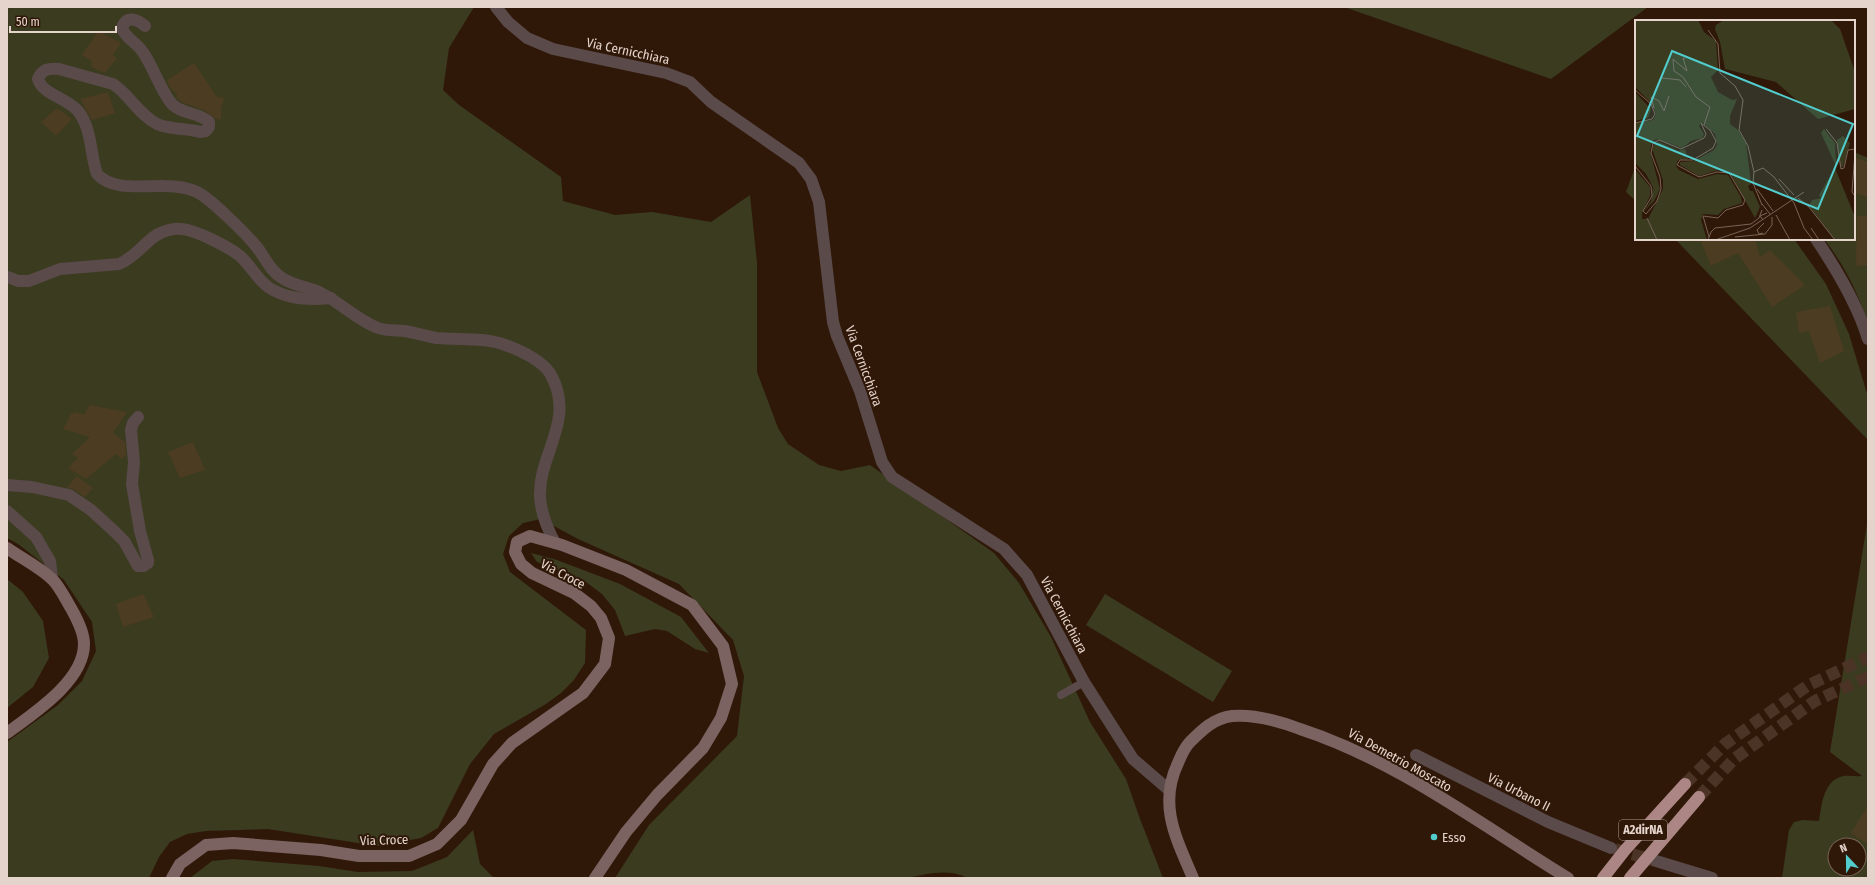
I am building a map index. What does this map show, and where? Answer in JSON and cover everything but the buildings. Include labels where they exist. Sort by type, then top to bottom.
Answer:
[{"type":"highway","name":"A2dirNA","points":[[1603,878],[1625,850],[1685,784]]},
{"type":"highway","name":"A2dirNA","points":[[1630,878],[1699,797]]},
{"type":"street","name":"Via Cernicchiara","points":[[496,7],[508,22],[526,38],[553,49],[666,73],[690,82],[711,102],[799,164],[812,179],[819,202],[833,322],[845,359],[860,391],[882,462],[892,477],[1004,549],[1027,574],[1084,682],[1133,759],[1168,790]]},
{"type":"street","points":[[145,26],[136,19],[132,19],[125,23],[122,28],[126,35],[141,49],[166,96],[173,105],[181,110],[206,119],[209,122],[209,127],[200,132],[158,124],[148,118],[120,89],[113,84],[59,69],[51,68],[45,70],[38,79],[39,84],[45,89],[69,102],[84,119],[97,174],[103,180],[113,185],[179,186],[197,192],[214,205],[256,246],[268,265],[282,278],[332,298],[359,318],[378,328],[406,331],[434,337],[484,340],[528,354],[544,365],[551,375],[557,390],[560,418],[542,476],[540,496],[543,515],[555,543]]},
{"type":"street","points":[[8,277],[18,281],[29,281],[60,269],[119,264],[127,261],[161,232],[182,229],[229,248],[242,258],[262,281],[274,291],[296,298],[314,300],[332,298]]},
{"type":"street","points":[[1817,240],[1836,268],[1864,325],[1868,339]]},
{"type":"street","points":[[7,485],[32,487],[68,495],[91,510],[124,541],[138,566],[145,566],[148,563],[148,560],[140,531],[132,484],[134,462],[131,430],[133,423],[138,417]]},
{"type":"street","points":[[7,511],[36,537],[50,561],[52,579]]},
{"type":"street","name":"Via Croce","points":[[172,878],[180,864],[206,845],[233,842],[321,850],[359,856],[409,856],[438,844],[461,820],[493,764],[512,743],[583,693],[605,664],[609,638],[601,618],[591,606],[574,593],[532,574],[521,564],[515,552],[517,542],[530,536],[555,543],[626,570],[692,605],[723,646],[732,684],[721,718],[703,748],[653,800],[626,832],[595,878]]},
{"type":"street","points":[[7,548],[52,579],[65,598],[80,625],[84,643],[81,660],[70,680],[47,702],[7,733]]},
{"type":"street","name":"Via Demetrio Moscato","points":[[1168,790],[1182,753],[1203,728],[1216,721],[1231,716],[1264,718],[1313,733],[1363,753],[1425,787],[1568,878]]},
{"type":"street","name":"Via Urbano II","points":[[1416,755],[1548,822],[1611,848]]},
{"type":"street","points":[[1168,790],[1168,808],[1181,849],[1193,878]]},
{"type":"street","points":[[1656,862],[1712,878]]},
{"type":"lane","points":[[1060,695],[1084,682]]},
{"type":"green space","points":[[7,7],[474,7],[449,48],[443,90],[459,105],[561,177],[563,201],[615,215],[652,212],[711,222],[750,195],[757,263],[757,372],[778,428],[788,444],[819,465],[841,471],[870,465],[994,553],[1019,583],[1051,637],[1090,722],[1126,779],[1163,878],[968,878],[953,873],[938,873],[907,878],[615,878],[649,825],[737,736],[744,676],[733,640],[679,584],[578,539],[541,519],[523,523],[509,536],[503,554],[510,572],[586,630],[585,663],[574,680],[561,693],[546,704],[494,734],[470,764],[438,828],[421,838],[377,846],[268,829],[206,831],[187,834],[170,842],[159,857],[149,878],[7,878],[7,742],[58,705],[82,681],[96,651],[92,622],[64,580],[18,544],[7,538]]},
{"type":"green space","points":[[1344,7],[1648,7],[1551,79]]},
{"type":"green space","points":[[1855,152],[1868,158],[1868,323],[1850,279],[1825,240],[1855,240]]},
{"type":"green space","points":[[1635,168],[1635,200],[1626,192]]},
{"type":"green space","points":[[1676,240],[1795,240],[1826,284],[1849,334],[1868,397],[1868,440]]},
{"type":"green space","points":[[1868,518],[1868,878],[1782,878],[1789,830],[1794,822],[1803,820],[1819,821],[1825,794],[1831,783],[1843,776],[1862,776],[1830,752]]},
{"type":"green space","points":[[531,553],[557,560],[620,584],[681,617],[709,653],[695,649],[667,631],[655,629],[625,636],[615,610],[602,594],[582,579],[537,562]]},
{"type":"green space","points":[[7,579],[23,592],[43,621],[49,658],[33,687],[7,708]]},
{"type":"green space","points":[[1105,594],[1232,671],[1213,702],[1086,625]]},
{"type":"green space","points":[[473,830],[480,864],[494,878],[190,878],[212,861],[233,859],[319,866],[358,872],[412,871],[447,857]]},
{"type":"tunnel","points":[[1685,784],[1725,744],[1807,686],[1868,657]]},
{"type":"tunnel","points":[[1699,797],[1734,759],[1815,701],[1868,677]]},
{"type":"tunnel","points":[[1615,849],[1655,861]]},
{"type":"place","name":"Esso","points":[[1434,837]]}]
